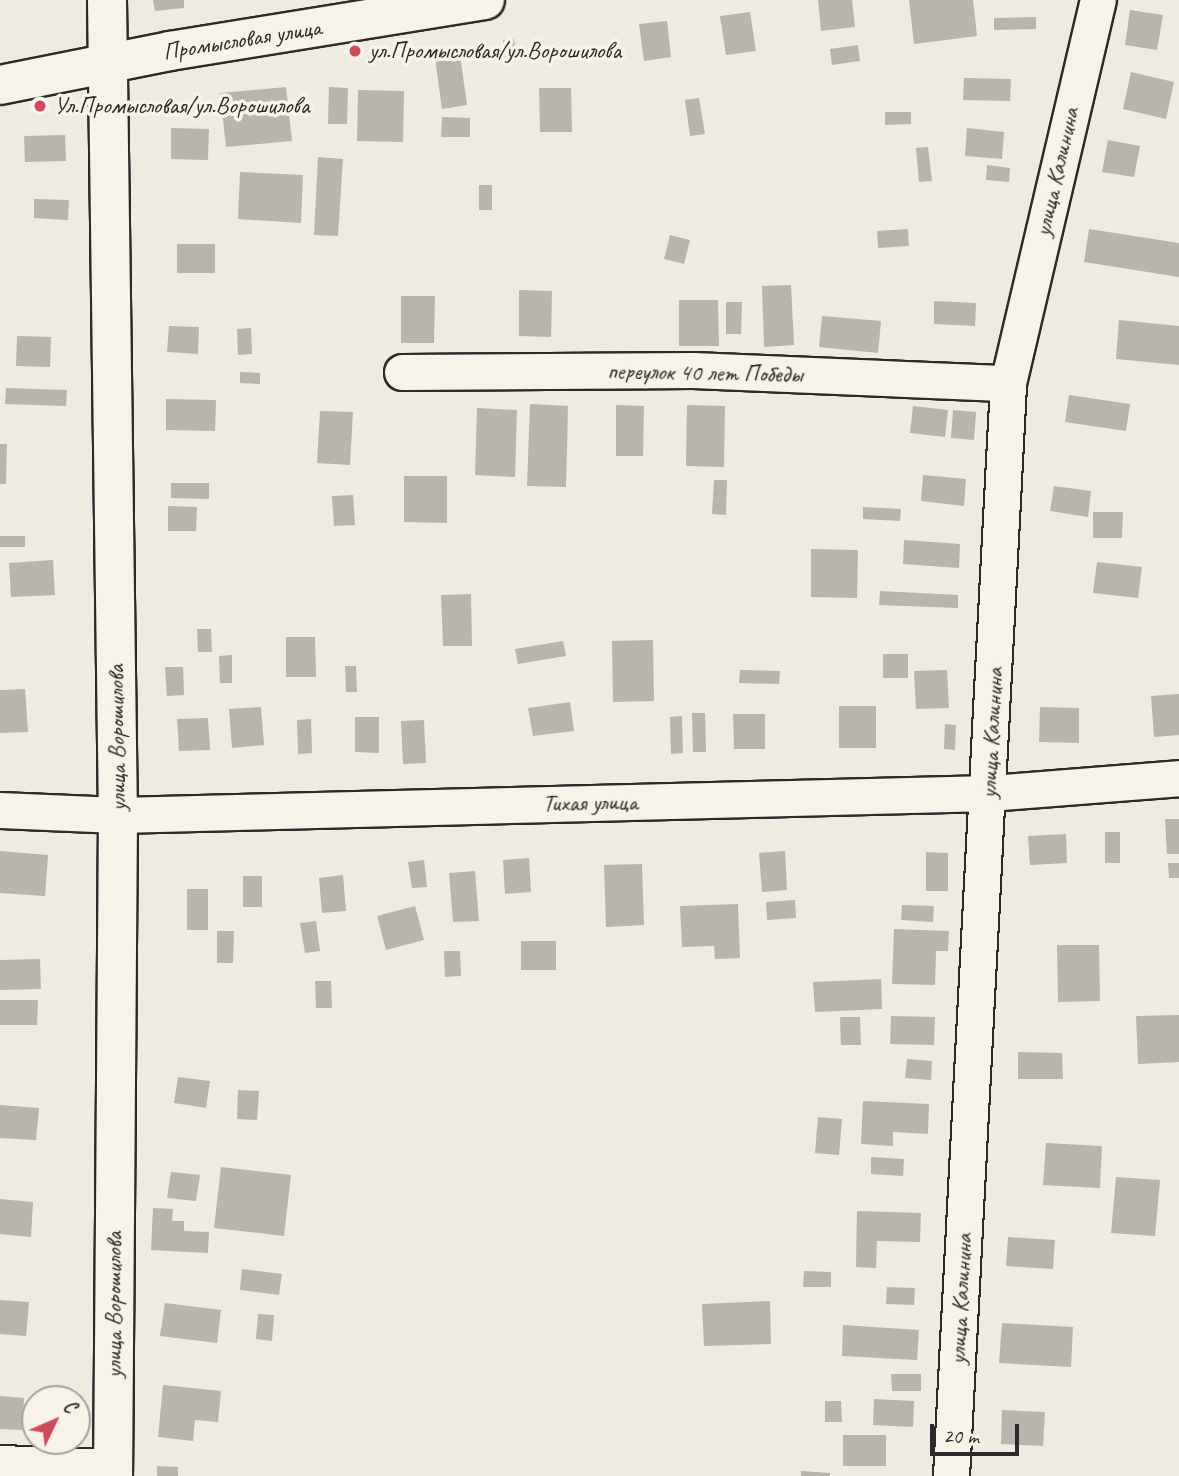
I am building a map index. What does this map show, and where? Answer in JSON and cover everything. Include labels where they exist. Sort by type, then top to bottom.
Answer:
[{"type":"main road","name":"улица Ворошилова","points":[[107,0],[110,62],[118,815],[113,1471]]},
{"type":"main road","name":"Промысловая улица","points":[[0,85],[110,62],[485,0]]},
{"type":"street","name":"улица Калинина","points":[[951,1476],[990,793],[1008,383],[1098,0]]},
{"type":"street","name":"переулок 40 лет Победы","points":[[402,372],[693,370],[1008,383]]},
{"type":"street","name":"Тихая улица","points":[[0,810],[118,815],[990,793],[1179,778]]},
{"type":"street","points":[[0,1463],[113,1471]]},
{"type":"building","points":[[153,0],[184,0],[184,8],[155,11]]},
{"type":"building","points":[[818,0],[852,0],[855,27],[821,31]]},
{"type":"building","points":[[909,0],[973,0],[977,36],[914,44]]},
{"type":"building","points":[[1130,10],[1163,15],[1157,50],[1125,45]]},
{"type":"building","points":[[750,12],[756,51],[726,55],[720,16]]},
{"type":"building","points":[[1036,17],[1036,29],[994,30],[994,18]]},
{"type":"building","points":[[667,21],[671,57],[644,61],[639,24]]},
{"type":"building","points":[[514,39],[517,61],[505,63],[503,40]]},
{"type":"building","points":[[858,45],[860,61],[832,65],[830,49]]},
{"type":"building","points":[[460,55],[467,105],[442,109],[435,58]]},
{"type":"building","points":[[1131,72],[1174,82],[1166,119],[1123,109]]},
{"type":"building","points":[[964,78],[1011,79],[1010,101],[963,100]]},
{"type":"building","points":[[286,87],[292,141],[226,147],[220,93]]},
{"type":"building","points":[[329,87],[348,88],[347,124],[328,124]]},
{"type":"building","points":[[539,88],[571,88],[572,132],[540,132]]},
{"type":"building","points":[[358,90],[404,91],[403,142],[357,141]]},
{"type":"building","points":[[699,98],[705,134],[690,136],[685,100]]},
{"type":"building","points":[[885,112],[911,112],[911,124],[885,125]]},
{"type":"building","points":[[442,117],[470,118],[470,137],[441,137]]},
{"type":"building","points":[[171,128],[209,129],[208,160],[171,159]]},
{"type":"building","points":[[967,128],[1004,132],[1002,159],[965,156]]},
{"type":"building","points":[[65,135],[66,161],[25,162],[24,136]]},
{"type":"building","points":[[1108,140],[1140,146],[1134,177],[1102,172]]},
{"type":"building","points":[[928,147],[932,181],[919,182],[916,148]]},
{"type":"building","points":[[318,157],[343,159],[338,236],[314,235]]},
{"type":"building","points":[[987,165],[1010,168],[1009,182],[986,180]]},
{"type":"building","points":[[240,172],[303,175],[301,223],[238,219]]},
{"type":"building","points":[[479,185],[492,185],[492,210],[479,210]]},
{"type":"building","points":[[34,199],[69,200],[68,220],[34,218]]},
{"type":"building","points":[[908,229],[909,246],[878,248],[877,231]]},
{"type":"building","points":[[1089,229],[1179,243],[1179,277],[1084,262]]},
{"type":"building","points":[[670,235],[690,240],[684,264],[664,259]]},
{"type":"building","points":[[177,244],[215,244],[215,273],[177,273]]},
{"type":"building","points":[[791,285],[794,345],[764,347],[762,286]]},
{"type":"building","points":[[519,290],[552,291],[551,337],[519,336]]},
{"type":"building","points":[[401,296],[435,296],[434,343],[401,343]]},
{"type":"building","points":[[679,300],[718,300],[719,346],[679,346]]},
{"type":"building","points":[[934,301],[976,303],[975,326],[934,324]]},
{"type":"building","points":[[726,302],[742,302],[741,334],[726,334]]},
{"type":"building","points":[[822,316],[881,321],[878,353],[819,347]]},
{"type":"building","points":[[1119,320],[1179,326],[1179,365],[1116,359]]},
{"type":"building","points":[[169,326],[199,327],[198,354],[167,352]]},
{"type":"building","points":[[251,328],[252,354],[238,355],[237,329]]},
{"type":"building","points":[[17,336],[51,337],[50,367],[16,366]]},
{"type":"building","points":[[240,372],[260,373],[260,384],[240,383]]},
{"type":"building","points":[[6,388],[67,390],[66,406],[5,404]]},
{"type":"building","points":[[1069,395],[1130,404],[1126,431],[1065,422]]},
{"type":"building","points":[[166,399],[216,400],[215,431],[166,430]]},
{"type":"building","points":[[530,404],[568,406],[566,487],[527,486]]},
{"type":"building","points":[[616,405],[644,406],[643,456],[616,456]]},
{"type":"building","points":[[687,405],[725,406],[724,467],[686,466]]},
{"type":"building","points":[[913,406],[948,410],[945,437],[910,433]]},
{"type":"building","points":[[477,408],[517,410],[515,477],[475,475]]},
{"type":"building","points":[[953,410],[976,412],[974,440],[951,438]]},
{"type":"building","points":[[320,411],[353,412],[350,465],[317,463]]},
{"type":"building","points":[[0,444],[7,444],[6,484],[0,484]]},
{"type":"building","points":[[923,475],[966,479],[964,506],[921,501]]},
{"type":"building","points":[[404,476],[447,476],[447,523],[404,522]]},
{"type":"building","points":[[714,480],[727,480],[726,515],[712,514]]},
{"type":"building","points":[[171,483],[209,483],[209,499],[171,498]]},
{"type":"building","points":[[1054,486],[1091,491],[1088,517],[1050,511]]},
{"type":"building","points":[[353,495],[355,525],[334,526],[332,496]]},
{"type":"building","points":[[168,506],[197,507],[196,531],[168,531]]},
{"type":"building","points":[[863,507],[901,509],[900,521],[863,519]]},
{"type":"building","points":[[1093,512],[1123,512],[1122,538],[1093,538]]},
{"type":"building","points":[[0,536],[25,536],[25,547],[0,547]]},
{"type":"building","points":[[904,540],[960,544],[959,568],[903,564]]},
{"type":"building","points":[[811,549],[858,550],[857,598],[811,597]]},
{"type":"building","points":[[53,560],[55,595],[11,597],[9,563]]},
{"type":"building","points":[[1097,562],[1142,567],[1138,598],[1093,593]]},
{"type":"building","points":[[880,591],[958,595],[958,608],[879,605]]},
{"type":"building","points":[[471,594],[472,646],[443,646],[441,595]]},
{"type":"building","points":[[197,629],[211,629],[212,652],[198,652]]},
{"type":"building","points":[[286,637],[315,637],[316,677],[286,677]]},
{"type":"building","points":[[653,640],[654,701],[613,702],[612,641]]},
{"type":"building","points":[[563,641],[566,656],[518,664],[515,649]]},
{"type":"building","points":[[883,654],[908,654],[908,678],[883,678]]},
{"type":"building","points":[[232,655],[232,683],[220,683],[219,656]]},
{"type":"building","points":[[345,666],[356,666],[357,692],[346,692]]},
{"type":"building","points":[[165,667],[183,667],[184,695],[167,696]]},
{"type":"building","points":[[740,670],[780,671],[779,684],[739,683]]},
{"type":"building","points":[[947,670],[949,708],[916,709],[914,671]]},
{"type":"building","points":[[25,689],[28,732],[0,733],[0,690]]},
{"type":"building","points":[[1179,694],[1179,735],[1154,737],[1151,696]]},
{"type":"building","points":[[570,702],[574,731],[533,736],[528,708]]},
{"type":"building","points":[[839,706],[876,706],[876,748],[839,748]]},
{"type":"building","points":[[261,707],[264,745],[232,748],[229,709]]},
{"type":"building","points":[[1040,707],[1079,708],[1079,743],[1039,742]]},
{"type":"building","points":[[692,713],[705,713],[706,752],[693,752]]},
{"type":"building","points":[[733,714],[765,714],[765,749],[734,749]]},
{"type":"building","points":[[682,716],[683,753],[671,754],[670,717]]},
{"type":"building","points":[[355,717],[379,717],[379,753],[355,752]]},
{"type":"building","points":[[208,718],[210,750],[179,751],[177,719]]},
{"type":"building","points":[[311,719],[312,753],[298,754],[297,720]]},
{"type":"building","points":[[424,720],[426,763],[403,764],[401,721]]},
{"type":"building","points":[[945,724],[956,725],[955,750],[944,749]]},
{"type":"building","points":[[1165,819],[1179,819],[1179,854],[1167,854]]},
{"type":"building","points":[[1105,832],[1120,832],[1120,863],[1105,863]]},
{"type":"building","points":[[1066,834],[1067,863],[1030,865],[1028,836]]},
{"type":"building","points":[[0,851],[48,855],[45,896],[0,893]]},
{"type":"building","points":[[785,851],[787,890],[762,892],[759,853]]},
{"type":"building","points":[[926,852],[948,853],[948,891],[926,891]]},
{"type":"building","points":[[529,858],[531,892],[505,894],[503,860]]},
{"type":"building","points":[[424,860],[427,887],[412,888],[408,862]]},
{"type":"building","points":[[1168,863],[1179,863],[1179,878],[1169,878]]},
{"type":"building","points":[[642,864],[644,925],[606,927],[604,865]]},
{"type":"building","points":[[475,871],[479,921],[453,922],[449,873]]},
{"type":"building","points":[[343,875],[346,911],[322,913],[319,878]]},
{"type":"building","points":[[243,876],[262,876],[262,907],[243,907]]},
{"type":"building","points":[[187,889],[208,889],[208,930],[187,930]]},
{"type":"building","points":[[795,900],[796,918],[767,920],[766,902]]},
{"type":"building","points":[[738,904],[740,958],[715,959],[714,946],[682,947],[680,906]]},
{"type":"building","points":[[902,905],[934,906],[933,922],[901,920]]},
{"type":"building","points":[[415,906],[424,940],[386,950],[377,916]]},
{"type":"building","points":[[316,921],[320,951],[305,953],[300,923]]},
{"type":"building","points":[[894,929],[949,931],[948,951],[936,951],[935,985],[892,984]]},
{"type":"building","points":[[217,931],[234,931],[233,963],[217,963]]},
{"type":"building","points":[[521,941],[556,941],[556,970],[521,970]]},
{"type":"building","points":[[1057,945],[1099,945],[1100,1001],[1058,1002]]},
{"type":"building","points":[[444,951],[460,951],[461,976],[445,977]]},
{"type":"building","points":[[40,959],[41,989],[0,990],[0,960]]},
{"type":"building","points":[[881,979],[882,1009],[815,1012],[813,982]]},
{"type":"building","points":[[315,981],[331,981],[332,1008],[316,1008]]},
{"type":"building","points":[[0,1000],[38,1000],[37,1025],[0,1025]]},
{"type":"building","points":[[1179,1015],[1179,1062],[1138,1064],[1136,1016]]},
{"type":"building","points":[[891,1016],[935,1017],[934,1045],[890,1044]]},
{"type":"building","points":[[840,1017],[860,1017],[861,1045],[841,1045]]},
{"type":"building","points":[[1018,1052],[1062,1053],[1063,1079],[1018,1079]]},
{"type":"building","points":[[907,1059],[932,1061],[931,1080],[905,1078]]},
{"type":"building","points":[[178,1077],[210,1081],[206,1108],[174,1103]]},
{"type":"building","points":[[238,1090],[259,1091],[257,1120],[237,1119]]},
{"type":"building","points":[[863,1101],[929,1104],[928,1134],[893,1132],[893,1146],[861,1144]]},
{"type":"building","points":[[0,1105],[39,1108],[36,1140],[0,1138]]},
{"type":"building","points":[[818,1117],[842,1119],[839,1155],[815,1153]]},
{"type":"building","points":[[1046,1143],[1102,1146],[1100,1188],[1043,1185]]},
{"type":"building","points":[[871,1157],[904,1159],[903,1176],[871,1174]]},
{"type":"building","points":[[221,1167],[291,1175],[284,1236],[214,1228]]},
{"type":"building","points":[[171,1172],[200,1175],[196,1201],[167,1198]]},
{"type":"building","points":[[1116,1177],[1160,1180],[1155,1236],[1111,1233]]},
{"type":"building","points":[[0,1199],[33,1202],[31,1237],[0,1234]]},
{"type":"building","points":[[153,1208],[173,1209],[172,1221],[184,1221],[184,1231],[209,1232],[208,1253],[151,1250]]},
{"type":"building","points":[[857,1211],[921,1213],[920,1242],[877,1241],[876,1268],[856,1267]]},
{"type":"building","points":[[1008,1237],[1055,1240],[1053,1269],[1006,1266]]},
{"type":"building","points":[[242,1269],[282,1274],[279,1295],[240,1290]]},
{"type":"building","points":[[804,1271],[831,1272],[831,1287],[803,1287]]},
{"type":"building","points":[[887,1287],[915,1288],[914,1305],[886,1304]]},
{"type":"building","points":[[0,1300],[29,1302],[26,1336],[0,1334]]},
{"type":"building","points":[[770,1301],[771,1344],[704,1346],[702,1304]]},
{"type":"building","points":[[165,1303],[221,1310],[217,1343],[160,1336]]},
{"type":"building","points":[[258,1314],[274,1315],[272,1341],[256,1339]]},
{"type":"building","points":[[1002,1323],[1073,1327],[1071,1367],[999,1363]]},
{"type":"building","points":[[843,1325],[919,1330],[917,1360],[842,1356]]},
{"type":"building","points":[[891,1374],[921,1374],[921,1391],[892,1391]]},
{"type":"building","points":[[163,1385],[221,1391],[218,1422],[195,1420],[193,1441],[158,1437]]},
{"type":"building","points":[[0,1396],[21,1398],[21,1430],[0,1429]]},
{"type":"building","points":[[874,1399],[914,1401],[913,1427],[873,1425]]},
{"type":"building","points":[[825,1401],[841,1401],[842,1422],[825,1422]]},
{"type":"building","points":[[1002,1410],[1045,1412],[1043,1446],[1001,1444]]},
{"type":"building","points":[[843,1435],[886,1435],[886,1466],[843,1466]]},
{"type":"building","points":[[157,1466],[178,1467],[178,1476],[157,1476]]},
{"type":"building","points":[[801,1471],[830,1473],[830,1476],[801,1476]]},
{"type":"place","name":"ул.Промысловая/ул.Ворошилова","points":[[355,51]]},
{"type":"place","name":"Ул.Промысловая/ул.Ворошилова","points":[[40,106]]}]
